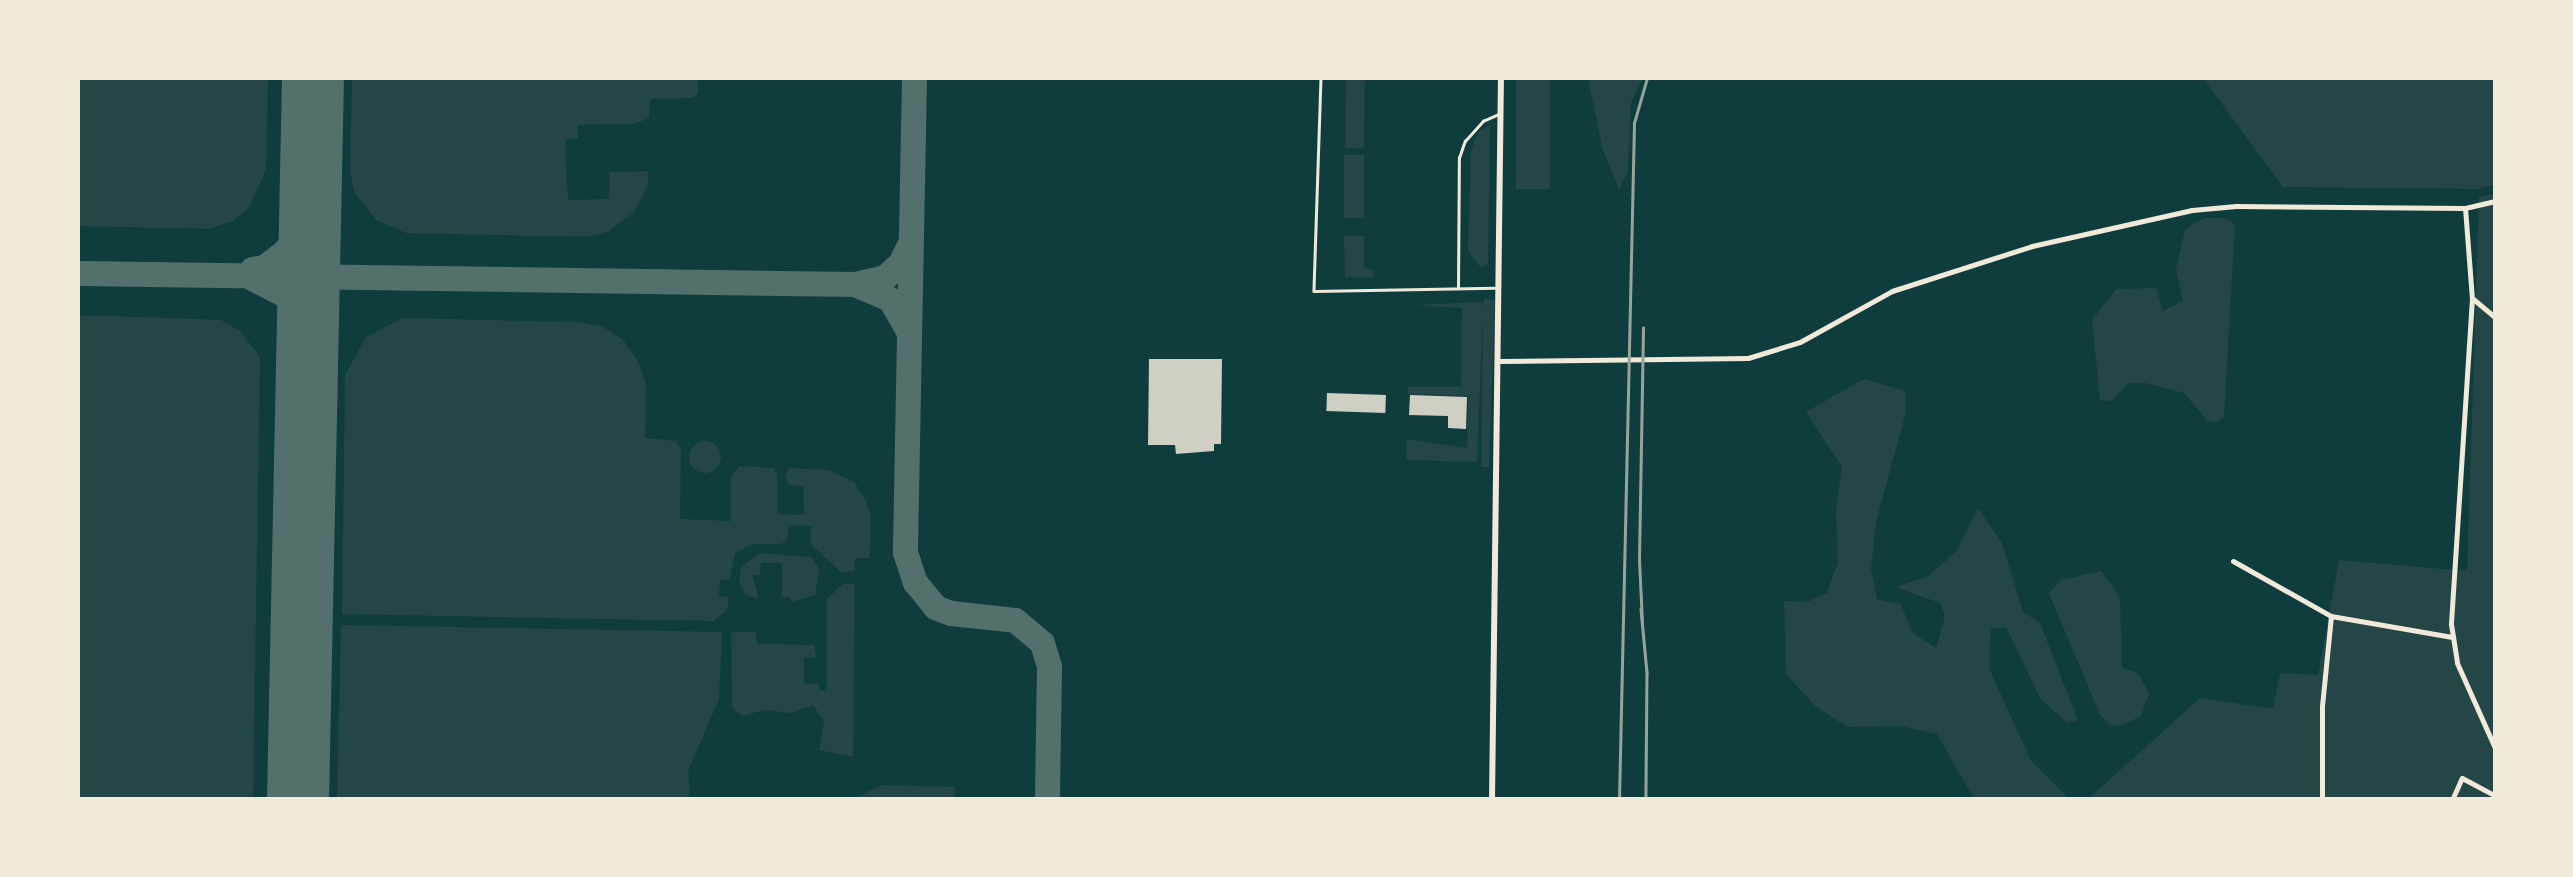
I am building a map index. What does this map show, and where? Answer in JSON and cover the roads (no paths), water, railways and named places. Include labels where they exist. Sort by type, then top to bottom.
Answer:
[{"type":"main road","points":[[1492,800],[1502,78]]},
{"type":"street","points":[[1498,361],[1740,360],[1800,342],[1892,291],[2032,246],[2192,210],[2465,208],[2496,201]]},
{"type":"street","points":[[2465,208],[2472,298],[2452,637],[2457,663],[2496,750]]},
{"type":"street","points":[[2472,298],[2496,318]]},
{"type":"street","points":[[2232,561],[2331,616],[2452,637]]},
{"type":"street","points":[[2322,800],[2322,706],[2331,616]]},
{"type":"street","points":[[2452,800],[2462,778],[2496,796]]},
{"type":"lane","points":[[1321,78],[1314,291],[1499,288]]},
{"type":"lane","points":[[1458,289],[1459,158],[1465,141],[1482,121],[1501,113]]},
{"type":"railway","points":[[1619,800],[1634,123],[1647,78]]},
{"type":"railway","points":[[1642,623],[1639,559],[1643,328]]},
{"type":"railway","points":[[1641,609],[1647,673],[1646,800]]}]
